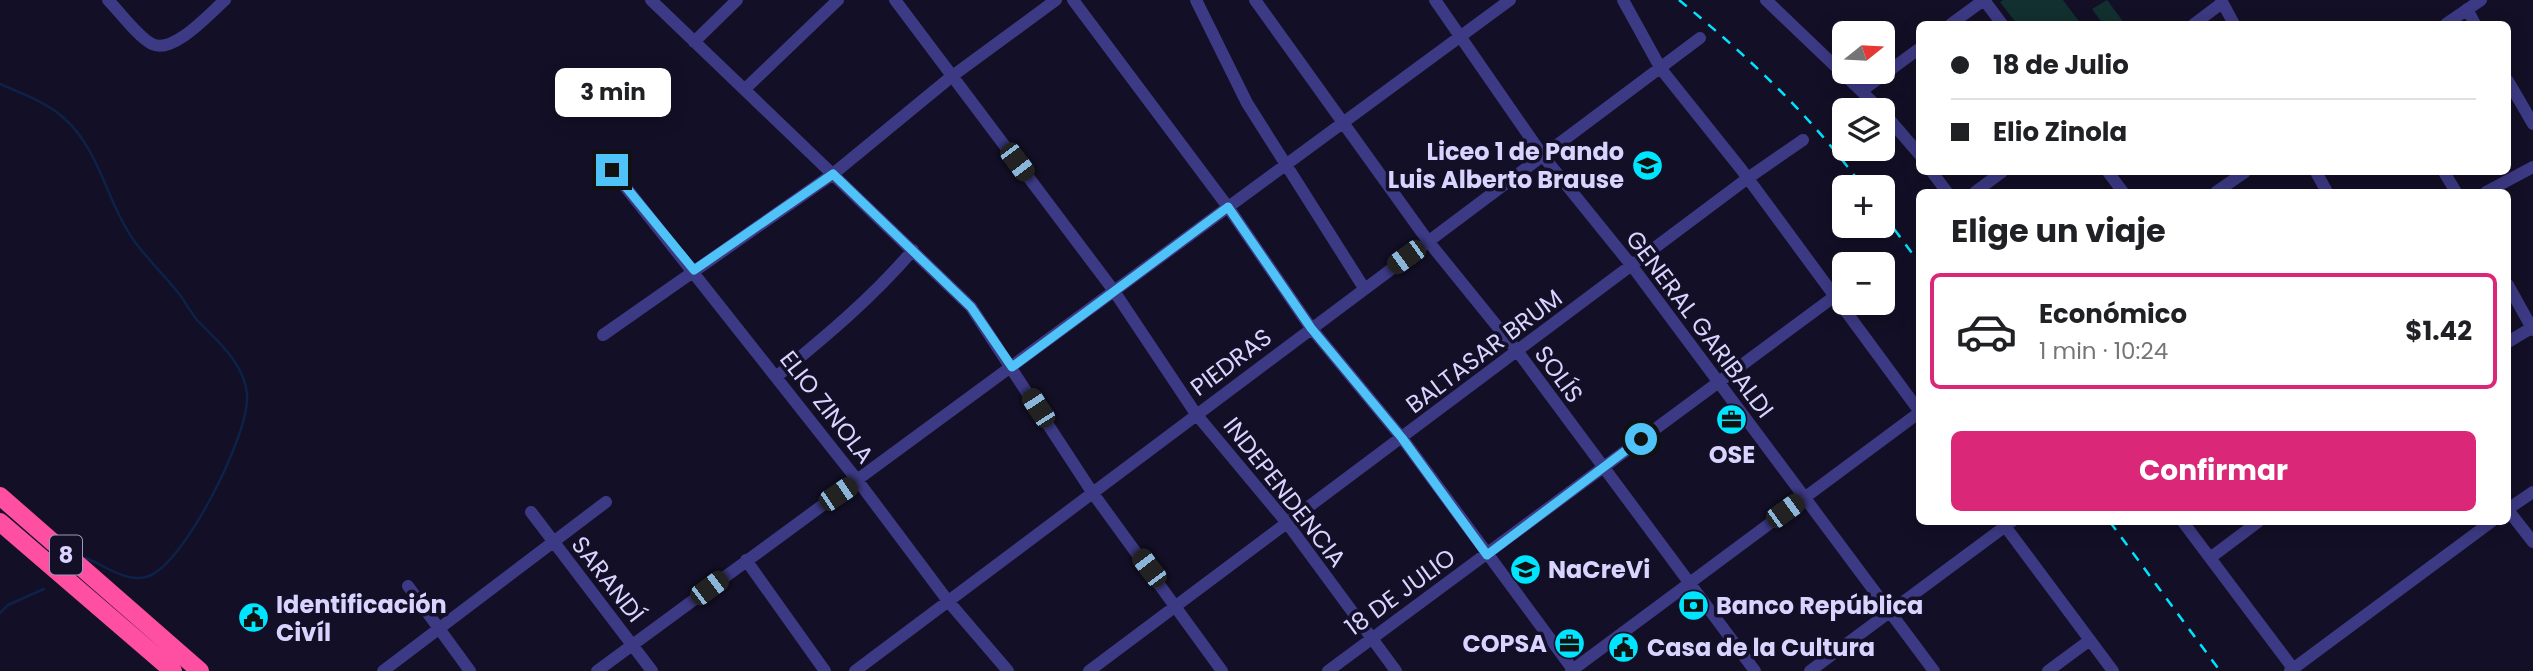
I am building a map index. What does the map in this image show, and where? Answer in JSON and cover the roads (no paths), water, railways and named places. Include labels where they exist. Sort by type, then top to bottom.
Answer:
[{"type":"highway","name":"8","points":[[0,496],[160,648],[173,671]]},
{"type":"highway","name":"8","points":[[0,522],[160,648],[200,671]]},
{"type":"street","points":[[108,0],[152,44],[162,46],[176,43],[225,0]]},
{"type":"street","points":[[651,0],[971,307],[1092,492],[1177,605],[1222,671]]},
{"type":"street","points":[[694,43],[737,0]]},
{"type":"street","points":[[745,89],[838,0]]},
{"type":"street","name":"INDEPENDENCIA","points":[[895,0],[1114,291],[1196,414],[1287,523],[1396,671]]},
{"type":"street","points":[[603,335],[647,307],[694,270],[833,174],[951,77],[1056,0]]},
{"type":"street","points":[[1073,0],[1228,207],[1311,328],[1402,438],[1573,670],[1916,415]]},
{"type":"street","points":[[1196,0],[1247,103],[1364,288]]},
{"type":"street","name":"SOLÍS","points":[[1255,0],[1428,241],[1518,352],[1755,671]]},
{"type":"street","name":"GENERAL GARIBALDI","points":[[1435,0],[1462,35],[1543,156],[1632,266],[1934,671]]},
{"type":"street","points":[[597,671],[1510,0]]},
{"type":"street","points":[[1623,0],[1661,69],[1748,178],[1832,292]]},
{"type":"street","points":[[1766,0],[1870,98]]},
{"type":"street","points":[[1955,21],[1984,0],[2000,21]]},
{"type":"street","points":[[2450,21],[2481,0]]},
{"type":"street","points":[[2198,21],[2221,1],[2232,21]]},
{"type":"street","points":[[2467,9],[2473,21]]},
{"type":"street","name":"PIEDRAS","points":[[855,671],[1700,38]]},
{"type":"street","points":[[1863,90],[1916,51]]},
{"type":"street","points":[[2511,85],[2533,124]]},
{"type":"street","points":[[1895,126],[1916,150]]},
{"type":"street","name":"BALTASAR BRUM","points":[[1089,671],[1748,178],[1803,140]]},
{"type":"street","points":[[2492,189],[2533,167]]},
{"type":"street","name":"ELIO ZINOLA","points":[[612,170],[694,270],[948,601],[1008,671]]},
{"type":"street","points":[[1979,189],[1998,175]]},
{"type":"street","points":[[2220,189],[2241,175]]},
{"type":"street","points":[[776,377],[843,323],[882,286],[913,250]]},
{"type":"street","points":[[2511,290],[2533,328],[2511,340]]},
{"type":"street","name":"18 DE JULIO","points":[[1328,671],[1832,298]]},
{"type":"street","points":[[1849,315],[1916,407]]},
{"type":"street","points":[[2511,508],[2533,492]]},
{"type":"street","points":[[383,671],[606,502]]},
{"type":"street","name":"SARANDÍ","points":[[531,512],[652,671]]},
{"type":"street","points":[[2511,514],[2533,542]]},
{"type":"street","points":[[1810,671],[2003,525]]},
{"type":"street","points":[[2007,525],[2113,671]]},
{"type":"street","points":[[2185,525],[2293,670],[2487,525]]},
{"type":"street","points":[[2210,558],[2255,525]]},
{"type":"street","points":[[746,560],[825,671]]},
{"type":"street","points":[[408,586],[470,671]]},
{"type":"street","points":[[2048,671],[2090,640]]},
{"type":"waterway","points":[[0,84],[51,108],[77,132],[96,162],[125,227],[198,321],[229,354],[241,372],[247,394],[238,436],[213,494],[180,547],[164,566],[149,576],[133,578],[86,558]]},
{"type":"waterway","points":[[0,613],[8,605],[44,589]]},
{"type":"railway","points":[[1679,0],[1777,88],[1854,175]]},
{"type":"railway","points":[[1895,230],[1916,259]]},
{"type":"railway","points":[[2112,525],[2220,671]]},
{"type":"place","name":"Liceo 1 de Pando Luis Alberto Brause","points":[[1647,165]]},
{"type":"place","name":"OSE","points":[[1732,420]]},
{"type":"place","name":"NaCreVi","points":[[1525,569]]},
{"type":"place","name":"Banco República","points":[[1693,605]]},
{"type":"place","name":"Identificación Civíl","points":[[253,618]]},
{"type":"place","name":"COPSA","points":[[1570,643]]},
{"type":"place","name":"Casa de la Cultura","points":[[1624,647]]}]
